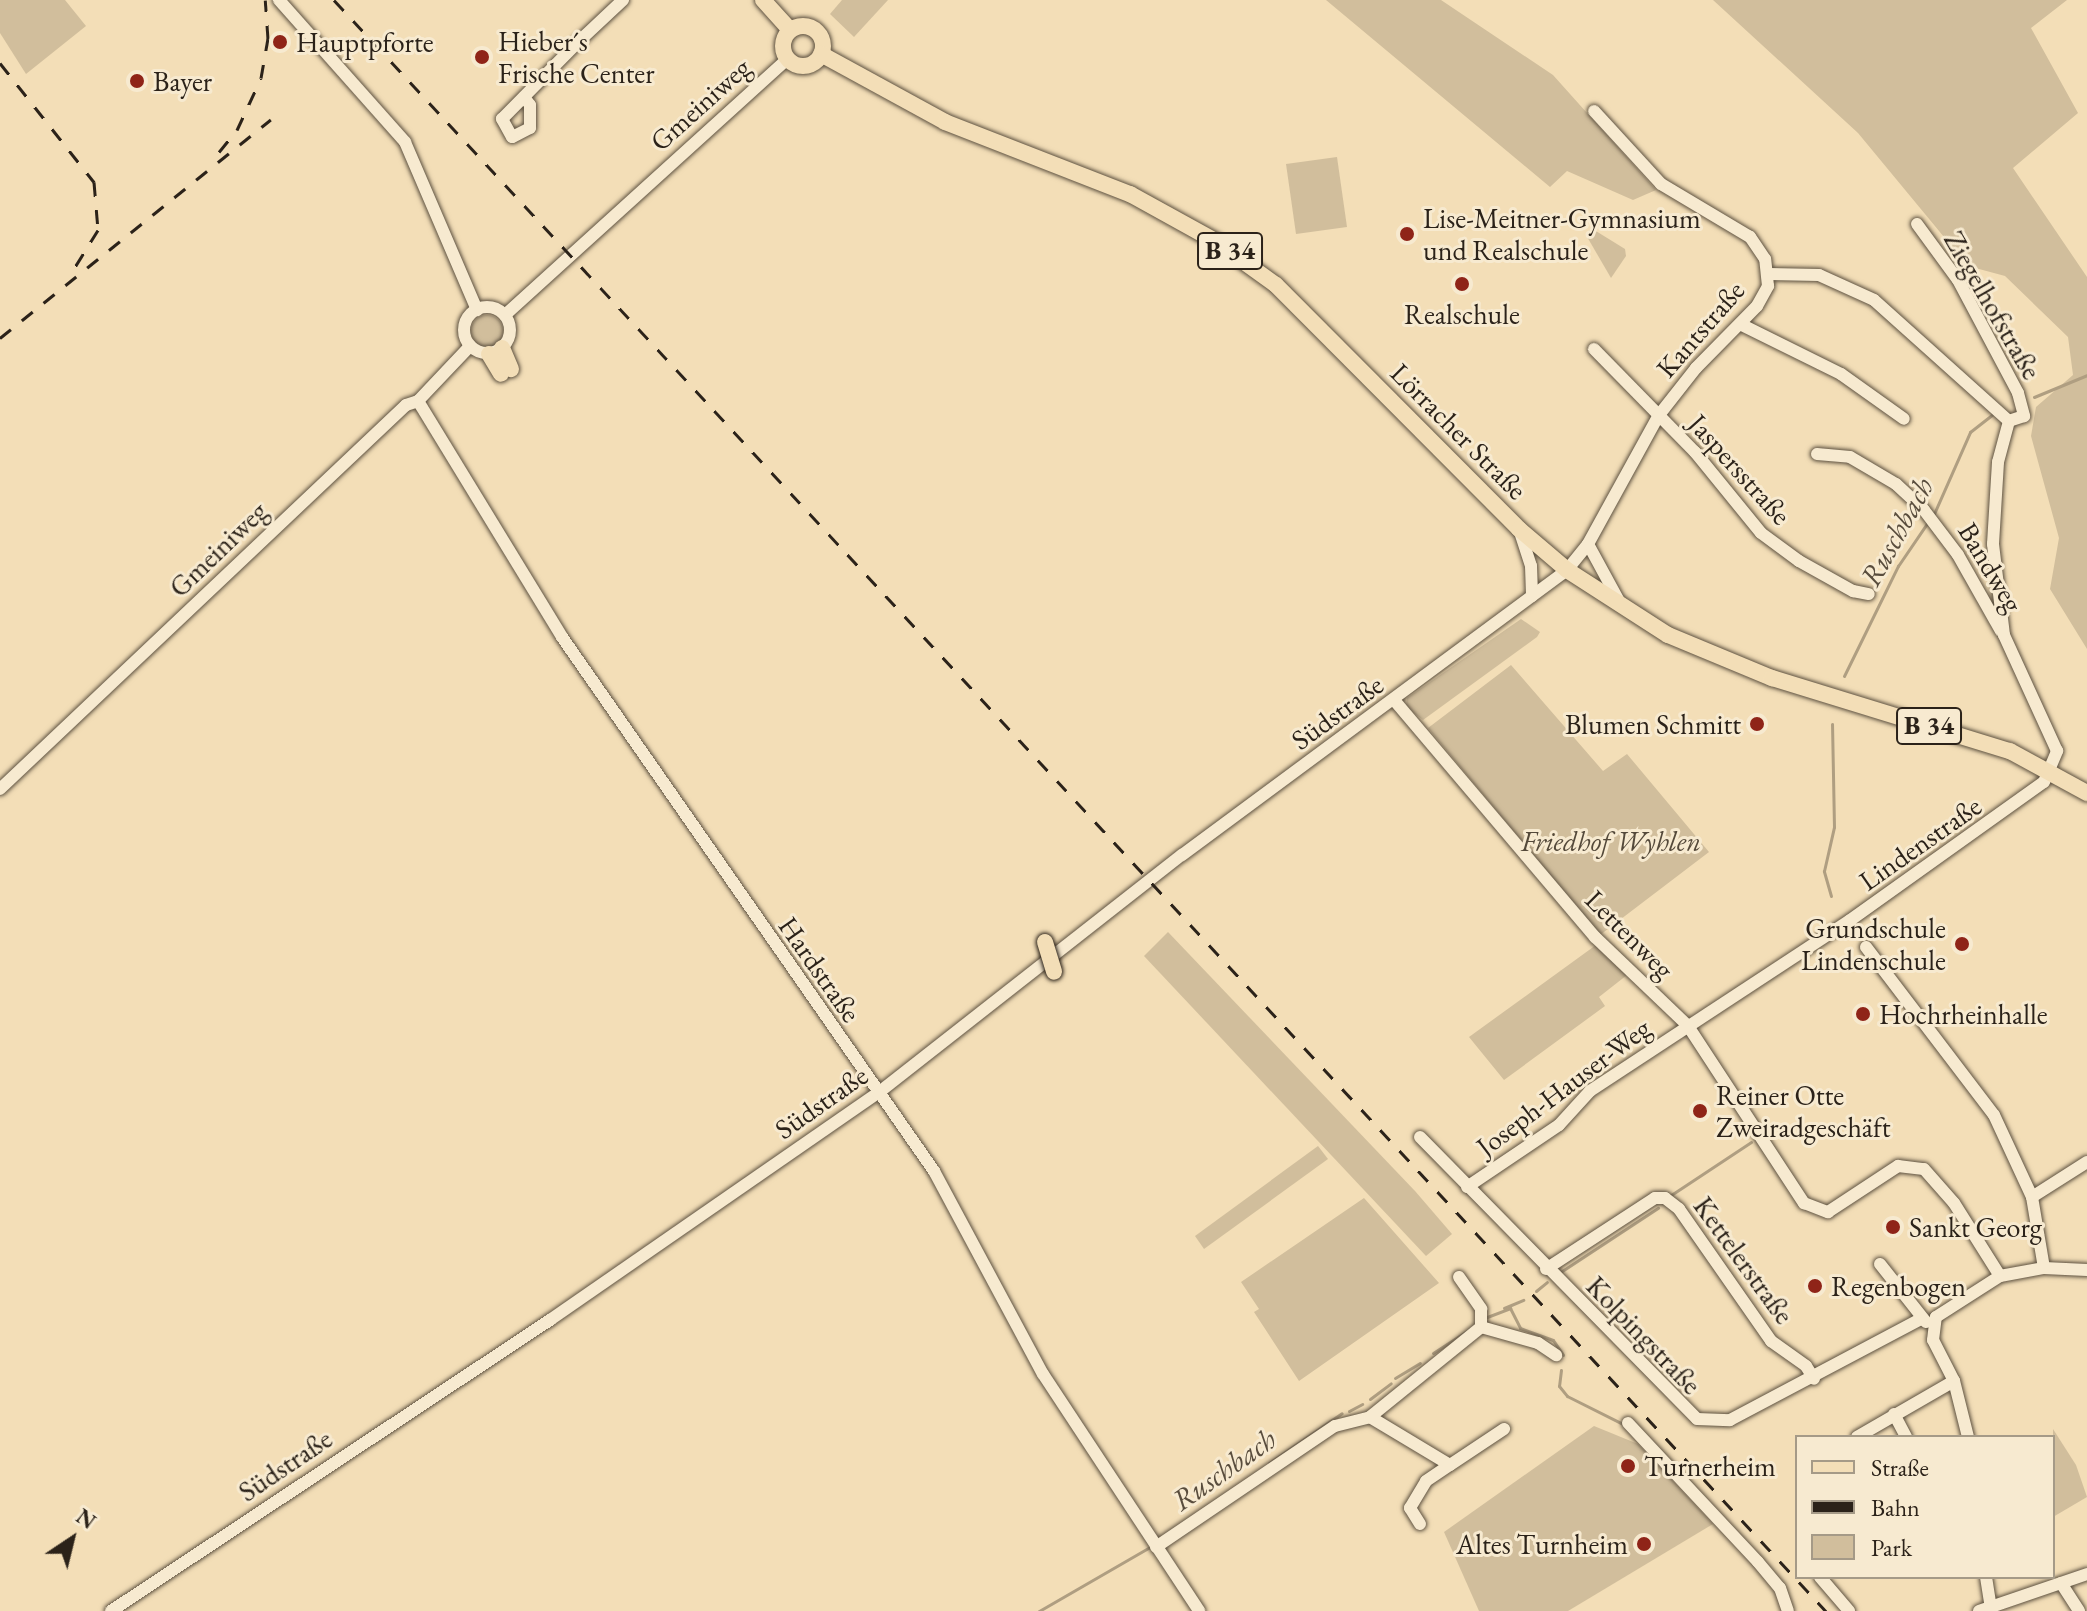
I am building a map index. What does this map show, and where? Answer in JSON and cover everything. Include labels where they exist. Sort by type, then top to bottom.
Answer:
[{"type":"main road","points":[[763,0],[790,30]]},
{"type":"main road","points":[[801,26],[817,32],[821,54],[806,66],[787,59],[782,48],[790,30],[801,26]]},
{"type":"main road","name":"Lörracher Straße","points":[[821,54],[945,122],[1130,194],[1215,241],[1287,295],[1519,529],[1567,570],[1624,609],[1742,668],[2010,751],[2050,769],[2087,793]]},
{"type":"main road","points":[[496,351],[506,371]]},
{"type":"main road","points":[[1045,942],[1054,972]]},
{"type":"street","points":[[279,0],[405,142],[477,310]]},
{"type":"street","points":[[524,97],[623,0]]},
{"type":"street","name":"Gmeiniweg","points":[[505,315],[787,59]]},
{"type":"street","name":"Kantstraße","points":[[1567,570],[1588,544],[1659,415],[1763,296],[1769,274],[1758,247],[1741,228],[1661,184],[1594,111]]},
{"type":"street","name":"Ziegelhofstraße","points":[[1917,224],[1958,280],[2018,393],[2024,416],[2009,421],[1995,479],[1993,544],[2004,635],[2055,742],[2050,769]]},
{"type":"street","points":[[1769,274],[1819,275],[1874,300],[2009,421]]},
{"type":"street","points":[[492,307],[505,315],[511,329],[496,351],[470,346],[464,328],[477,310],[492,307]]},
{"type":"street","points":[[1740,324],[1841,374],[1904,419]]},
{"type":"street","name":"Gmeiniweg","points":[[0,789],[394,415],[418,401],[470,346]]},
{"type":"street","name":"Jaspersstraße","points":[[1594,349],[1659,415],[1761,533],[1799,561],[1853,591],[1869,594]]},
{"type":"street","name":"Hardstraße","points":[[418,401],[562,637],[959,1209],[1043,1374],[1199,1611]]},
{"type":"street","name":"Bandweg","points":[[1817,454],[1850,457],[1896,484],[1924,510],[1935,522],[2004,635]]},
{"type":"street","points":[[1519,529],[1531,566],[1532,596]]},
{"type":"street","points":[[1588,544],[1624,609]]},
{"type":"street","name":"Südstraße","points":[[111,1611],[550,1320],[878,1093],[1182,855],[1567,570]]},
{"type":"street","points":[[1985,603],[1994,603],[1999,594]]},
{"type":"street","name":"Lettenweg","points":[[1394,700],[1546,882],[1688,1026],[1786,1179],[1817,1211],[1836,1207],[1898,1166],[1924,1169],[1954,1203],[2000,1276]]},
{"type":"street","name":"Lindenstraße","points":[[1688,1026],[1978,832],[2040,786],[2050,769]]},
{"type":"street","points":[[1866,947],[1994,1115],[2032,1197],[2044,1268]]},
{"type":"street","name":"Joseph-Hauser-Weg","points":[[1467,1187],[1559,1125],[1590,1091],[1688,1026]]},
{"type":"street","name":"Kolpingstraße","points":[[1420,1137],[1546,1269],[1697,1419],[1724,1422],[1814,1379],[1919,1320]]},
{"type":"street","points":[[2032,1197],[2087,1162]]},
{"type":"street","name":"Kettelerstraße","points":[[1546,1269],[1655,1198],[1665,1198],[1679,1209],[1771,1341],[1806,1366],[1814,1379]]},
{"type":"street","points":[[1880,1264],[1919,1320],[1932,1325]]},
{"type":"street","points":[[1968,1435],[1954,1381],[1933,1340],[1932,1325],[1940,1310],[2000,1276],[2044,1268],[2087,1270]]},
{"type":"street","points":[[1459,1277],[1481,1309],[1481,1327]]},
{"type":"street","points":[[1156,1547],[1335,1426],[1370,1417],[1481,1327]]},
{"type":"street","points":[[1481,1327],[1538,1343],[1556,1355]]},
{"type":"street","points":[[1860,1435],[1954,1381]]},
{"type":"street","points":[[1894,1414],[1905,1435]]},
{"type":"street","points":[[1370,1417],[1450,1465]]},
{"type":"street","points":[[1628,1423],[1758,1562],[1780,1588],[1788,1611]]},
{"type":"street","points":[[1420,1524],[1410,1508],[1426,1481],[1504,1429]]},
{"type":"street","points":[[1986,1579],[1985,1609],[2087,1574]]},
{"type":"street","points":[[1822,1579],[1849,1611]]},
{"type":"street","points":[[2061,1583],[2079,1611]]},
{"type":"green space","points":[[0,0],[65,0],[86,26],[26,74],[0,33]]},
{"type":"green space","points":[[842,0],[888,0],[854,37],[830,14]]},
{"type":"green space","points":[[1326,0],[1441,0],[1553,75],[1656,190],[1633,200],[1567,171],[1550,187]]},
{"type":"green space","points":[[1713,0],[2067,0],[2031,28],[2078,113],[2013,168],[2087,277],[2087,649],[2050,589],[2059,538],[2031,436],[2036,407],[2073,375],[2068,337],[2005,276],[1968,266],[1858,133]]},
{"type":"green space","points":[[1337,157],[1347,227],[1296,234],[1286,164]]},
{"type":"green space","points":[[1591,228],[1625,249],[1626,256],[1611,278],[1586,235]]},
{"type":"green space","points":[[487,315],[498,320],[503,331],[498,342],[487,347],[476,342],[471,331],[476,320]]},
{"type":"green space","points":[[1521,619],[1540,632],[1537,637],[1423,720],[1406,707],[1407,698]]},
{"type":"green space","name":"Friedhof Wyhlen","points":[[1511,665],[1603,771],[1627,754],[1709,852],[1600,935],[1428,728]]},
{"type":"green space","points":[[1168,932],[1415,1191],[1452,1234],[1426,1256],[1144,956]]},
{"type":"green space","points":[[1596,945],[1627,975],[1599,997],[1605,1006],[1504,1080],[1469,1037]]},
{"type":"green space","points":[[1318,1146],[1328,1159],[1204,1249],[1195,1236]]},
{"type":"green space","points":[[1364,1198],[1439,1283],[1299,1381],[1254,1312],[1259,1309],[1241,1282]]},
{"type":"green space","points":[[1594,1426],[1638,1444],[1713,1524],[1568,1611],[1479,1611],[1444,1532]]},
{"type":"green space","points":[[2053,1429],[2076,1465],[2087,1497],[2055,1516],[2055,1435]]},
{"type":"waterway","name":"Ruschbach","points":[[2034,397],[2087,375]]},
{"type":"waterway","name":"Ruschbach","points":[[1933,516],[1970,432],[1992,415]]},
{"type":"waterway","name":"Ruschbach","points":[[1844,676],[1898,566],[1928,522]]},
{"type":"waterway","name":"Ruschbach","points":[[1831,896],[1824,871],[1834,827],[1832,724]]},
{"type":"waterway","points":[[1763,1130],[1771,1125]]},
{"type":"waterway","points":[[1671,1195],[1751,1142]]},
{"type":"waterway","points":[[1562,1271],[1658,1208]]},
{"type":"waterway","points":[[1536,1291],[1547,1282]]},
{"type":"waterway","points":[[1504,1308],[1523,1300]]},
{"type":"waterway","points":[[1487,1317],[1510,1308],[1520,1328],[1553,1340],[1563,1355]]},
{"type":"waterway","points":[[1433,1353],[1467,1331]]},
{"type":"waterway","points":[[1395,1378],[1420,1363]]},
{"type":"waterway","points":[[1561,1370],[1559,1386],[1567,1396],[1625,1425]]},
{"type":"waterway","points":[[1370,1399],[1391,1383]]},
{"type":"waterway","points":[[1349,1411],[1362,1404]]},
{"type":"waterway","name":"Ruschbach","points":[[1269,1463],[1342,1413]]},
{"type":"waterway","name":"Ruschbach","points":[[1039,1611],[1148,1548]]},
{"type":"railway","points":[[219,152],[237,130],[261,78],[268,39],[265,0]]},
{"type":"railway","points":[[334,0],[1795,1578]]},
{"type":"railway","points":[[0,63],[94,182],[98,230],[75,267]]},
{"type":"railway","points":[[0,338],[271,119]]},
{"type":"railway","points":[[1796,1579],[1826,1611]]},
{"type":"place","name":"Hauptpforte","points":[[280,42]]},
{"type":"place","name":"Hieber´s Frische Center","points":[[482,57]]},
{"type":"place","name":"Bayer","points":[[137,81]]},
{"type":"place","name":"Lise-Meitner-Gymnasium und Realschule","points":[[1407,234]]},
{"type":"place","name":"Realschule","points":[[1462,284]]},
{"type":"place","name":"Blumen Schmitt","points":[[1757,724]]},
{"type":"place","name":"Grundschule Lindenschule","points":[[1962,944]]},
{"type":"place","name":"Hochrheinhalle","points":[[1863,1014]]},
{"type":"place","name":"Reiner Otte Zweiradgeschäft","points":[[1700,1111]]},
{"type":"place","name":"Sankt Georg","points":[[1893,1227]]},
{"type":"place","name":"Regenbogen","points":[[1815,1286]]},
{"type":"place","name":"Turnerheim","points":[[1628,1466]]},
{"type":"place","name":"Altes Turnheim","points":[[1644,1544]]}]
